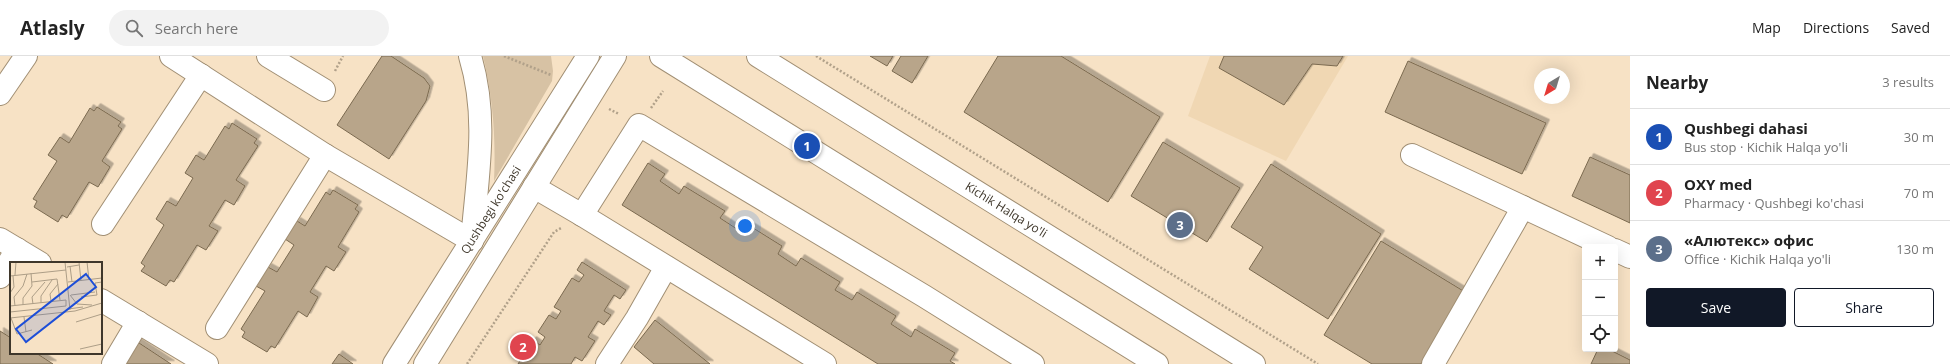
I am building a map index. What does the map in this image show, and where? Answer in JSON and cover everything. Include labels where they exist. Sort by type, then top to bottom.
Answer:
[{"type":"main road","points":[[0,94],[26,56]]},
{"type":"main road","points":[[171,56],[325,155],[472,241],[481,130],[477,81],[470,56]]},
{"type":"main road","points":[[268,56],[324,90]]},
{"type":"main road","name":"Qushbegi ko'chasi","points":[[394,364],[588,56]]},
{"type":"main road","name":"Qushbegi ko'chasi","points":[[425,364],[615,56]]},
{"type":"main road","points":[[661,56],[1157,364]]},
{"type":"main road","name":"Kichik Halqa yo'li","points":[[758,56],[1254,364]]},
{"type":"main road","points":[[103,224],[201,75]]},
{"type":"main road","points":[[582,215],[639,125],[917,292],[1033,364]]},
{"type":"main road","points":[[1412,154],[1602,244]]},
{"type":"main road","points":[[217,328],[325,155]]},
{"type":"main road","points":[[534,187],[582,215],[817,362]]},
{"type":"main road","points":[[1433,364],[1523,207]]},
{"type":"main road","points":[[0,277],[8,244],[38,262]]},
{"type":"main road","points":[[1618,251],[1630,257]]},
{"type":"main road","points":[[607,364],[637,318],[666,267]]},
{"type":"main road","points":[[102,301],[207,364]]},
{"type":"main road","points":[[113,364],[138,322]]},
{"type":"path","points":[[504,56],[553,76]]},
{"type":"path","points":[[816,56],[1318,364]]},
{"type":"path","points":[[468,364],[554,232],[582,215]]},
{"type":"shaded area","points":[[483,56],[551,56],[553,71],[552,81],[494,181],[495,150],[493,118]]},
{"type":"shaded area","points":[[1210,56],[1348,56],[1286,161],[1188,116]]},
{"type":"building","points":[[382,56],[391,56],[424,78],[430,86],[426,101],[389,159],[337,125]]},
{"type":"building","points":[[870,56],[893,56],[887,66]]},
{"type":"building","points":[[901,56],[928,56],[912,83],[892,71]]},
{"type":"building","points":[[998,56],[1061,56],[1160,117],[1108,202],[964,112]]},
{"type":"building","points":[[1224,56],[1343,56],[1337,66],[1312,64],[1284,105],[1219,68]]},
{"type":"building","points":[[1408,61],[1546,123],[1522,174],[1385,112]]},
{"type":"building","points":[[97,107],[121,122],[118,126],[122,129],[102,161],[110,167],[98,187],[89,182],[67,218],[62,215],[58,222],[34,207],[37,201],[33,199],[57,161],[48,155],[60,137],[69,143],[90,108],[94,111]]},
{"type":"building","points":[[232,123],[257,139],[254,143],[258,146],[236,180],[245,186],[234,205],[225,200],[209,226],[218,231],[206,250],[197,245],[174,282],[170,280],[166,286],[141,271],[145,266],[141,263],[164,225],[156,219],[167,201],[176,206],[193,178],[185,173],[196,155],[204,160],[225,126],[229,129]]},
{"type":"building","points":[[1163,142],[1240,188],[1207,242],[1131,196]]},
{"type":"building","points":[[1590,157],[1630,175],[1630,223],[1572,196]]},
{"type":"building","points":[[648,163],[665,174],[660,181],[679,194],[684,186],[725,211],[720,218],[737,229],[742,221],[782,246],[778,254],[796,266],[801,258],[840,282],[835,290],[852,300],[857,292],[896,316],[891,324],[911,337],[915,329],[955,353],[950,361],[955,364],[878,364],[622,205]]},
{"type":"building","points":[[1271,164],[1381,234],[1328,319],[1249,269],[1263,247],[1231,227]]},
{"type":"building","points":[[333,190],[358,205],[355,209],[359,212],[338,247],[346,252],[334,271],[326,266],[310,292],[318,297],[307,317],[298,311],[275,348],[271,346],[267,352],[242,337],[245,332],[241,329],[265,291],[256,286],[268,267],[277,272],[294,245],[285,239],[297,221],[305,226],[326,192],[330,195]]},
{"type":"building","points":[[1381,241],[1465,292],[1421,364],[1372,364],[1324,335]]},
{"type":"building","points":[[582,262],[626,290],[620,299],[614,295],[604,311],[611,315],[604,325],[598,321],[588,337],[595,341],[582,361],[575,357],[571,364],[518,364],[533,340],[540,345],[545,337],[538,332],[549,315],[556,319],[561,311],[554,307],[572,278],[579,282],[584,275],[577,270]]},
{"type":"building","points":[[655,320],[710,364],[654,364],[634,347]]},
{"type":"building","points":[[0,331],[10,337],[10,354],[38,354],[53,364],[0,364]]},
{"type":"building","points":[[133,339],[171,364],[118,364]]},
{"type":"building","points":[[1597,352],[1614,352],[1630,360],[1630,364],[1591,364]]},
{"type":"building","points":[[339,354],[353,364],[332,364]]},
{"type":"place","name":"Qushbegi dahasi","points":[[807,146]]},
{"type":"place","name":"«Алютекс» офис","points":[[1180,225]]},
{"type":"place","name":"OXY med","points":[[523,347]]}]
